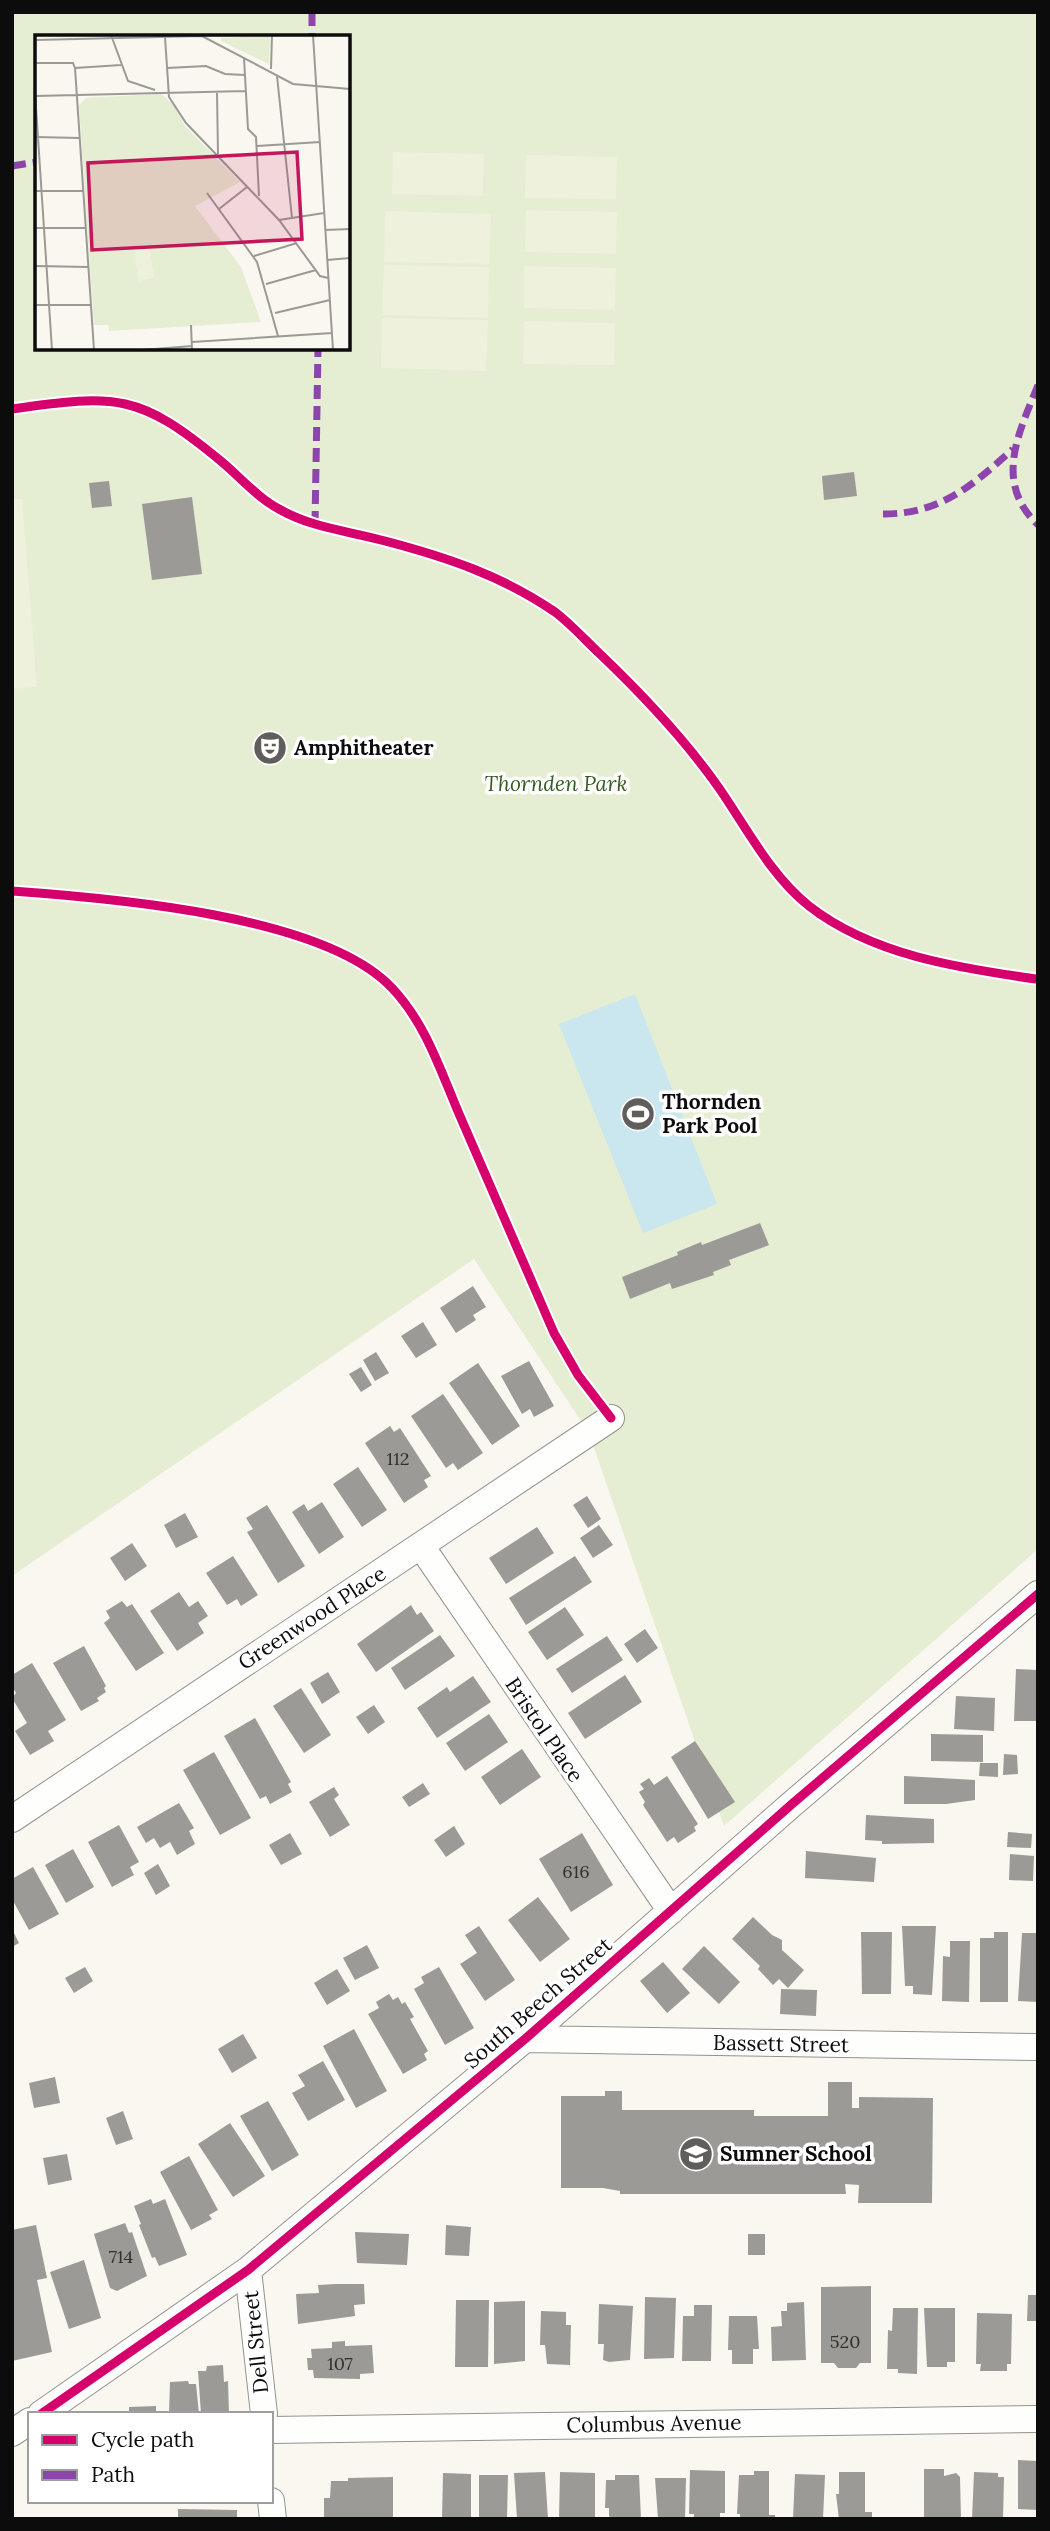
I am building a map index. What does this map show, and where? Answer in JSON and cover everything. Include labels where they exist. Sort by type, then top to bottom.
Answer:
[{"type":"street","name":"Greenwood Place","points":[[12,1819],[611,1418]]},
{"type":"street","name":"Bristol Place","points":[[421,1546],[545,1732],[671,1911]]},
{"type":"street","name":"South Beech Street","points":[[44,2412],[248,2270],[525,2039],[1038,1594]]},
{"type":"street","name":"Bassett Street","points":[[525,2039],[1038,2047]]},
{"type":"street","name":"Dell Street","points":[[248,2270],[264,2412]]},
{"type":"street","name":"Columbus Avenue","points":[[273,2430],[1038,2419]]},
{"type":"street","points":[[12,2433],[28,2422]]},
{"type":"green space","name":"Thornden Park","points":[[12,12],[1038,12],[1038,1549],[724,1826],[589,1433],[474,1259],[12,1576]]},
{"type":"green space","points":[[393,152],[484,154],[483,196],[392,194]]},
{"type":"green space","points":[[526,155],[617,157],[616,199],[525,198]]},
{"type":"green space","points":[[526,210],[617,212],[616,254],[525,252]]},
{"type":"green space","points":[[385,211],[491,214],[489,264],[384,262]]},
{"type":"green space","points":[[384,265],[489,267],[488,318],[382,315]]},
{"type":"green space","points":[[524,266],[616,268],[615,310],[524,308]]},
{"type":"green space","points":[[382,318],[488,320],[486,371],[381,368]]},
{"type":"green space","points":[[524,321],[615,323],[614,365],[523,364]]},
{"type":"green space","points":[[12,499],[22,499],[37,687],[12,689]]},
{"type":"water","name":"Thornden Park Pool","points":[[635,994],[717,1204],[643,1233],[559,1024]]},
{"type":"building","points":[[854,472],[857,496],[824,500],[822,476]]},
{"type":"building","points":[[109,481],[112,506],[92,508],[89,483]]},
{"type":"building","points":[[192,497],[202,574],[152,580],[142,504]]},
{"type":"building","points":[[760,1223],[769,1245],[729,1260],[731,1265],[713,1272],[714,1275],[672,1289],[670,1283],[630,1299],[622,1277],[678,1255],[677,1252],[701,1242],[702,1245]]},
{"type":"building","points":[[473,1286],[486,1307],[473,1315],[476,1320],[456,1333],[440,1308]]},
{"type":"building","points":[[423,1322],[437,1345],[416,1358],[401,1336]]},
{"type":"building","points":[[376,1352],[389,1373],[375,1381],[363,1360]]},
{"type":"building","points":[[529,1361],[554,1406],[534,1417],[530,1409],[522,1414],[501,1376]]},
{"type":"building","points":[[478,1363],[520,1426],[492,1445],[449,1383]]},
{"type":"building","points":[[361,1367],[372,1385],[361,1392],[349,1374]]},
{"type":"building","points":[[443,1394],[483,1453],[458,1470],[453,1463],[446,1468],[411,1416]]},
{"type":"building","points":[[390,1426],[394,1432],[400,1428],[431,1476],[424,1480],[428,1487],[404,1503],[365,1443]]},
{"type":"building","points":[[358,1467],[387,1510],[362,1527],[333,1484]]},
{"type":"building","points":[[587,1496],[601,1519],[588,1528],[573,1505]]},
{"type":"building","points":[[322,1502],[344,1537],[319,1554],[292,1512],[304,1504],[308,1511]]},
{"type":"building","points":[[267,1505],[305,1566],[278,1583],[247,1532],[253,1529],[246,1518]]},
{"type":"building","points":[[185,1513],[198,1537],[176,1548],[164,1525]]},
{"type":"building","points":[[599,1525],[613,1545],[593,1558],[580,1538]]},
{"type":"building","points":[[537,1527],[554,1553],[506,1584],[489,1558]]},
{"type":"building","points":[[132,1543],[147,1566],[125,1581],[110,1558]]},
{"type":"building","points":[[233,1556],[258,1595],[241,1606],[237,1599],[227,1605],[206,1573]]},
{"type":"building","points":[[575,1556],[592,1582],[526,1625],[509,1598]]},
{"type":"building","points":[[179,1592],[189,1607],[198,1601],[208,1616],[198,1623],[204,1633],[177,1651],[150,1611]]},
{"type":"building","points":[[122,1601],[127,1607],[132,1604],[164,1653],[136,1671],[104,1623],[110,1618],[106,1611]]},
{"type":"building","points":[[411,1605],[417,1615],[421,1612],[434,1631],[376,1672],[357,1644]]},
{"type":"building","points":[[565,1607],[584,1635],[547,1660],[528,1632]]},
{"type":"building","points":[[645,1629],[658,1648],[637,1663],[624,1644]]},
{"type":"building","points":[[440,1635],[455,1656],[405,1690],[391,1668]]},
{"type":"building","points":[[607,1636],[623,1660],[572,1693],[556,1669]]},
{"type":"building","points":[[84,1646],[106,1686],[106,1692],[97,1698],[99,1701],[81,1711],[53,1663]]},
{"type":"building","points":[[32,1663],[66,1720],[48,1731],[54,1741],[30,1755],[15,1731],[27,1723],[12,1698],[16,1693],[12,1686],[12,1675]]},
{"type":"building","points":[[1016,1669],[1038,1670],[1038,1721],[1014,1721]]},
{"type":"building","points":[[328,1672],[340,1692],[322,1704],[310,1683]]},
{"type":"building","points":[[625,1675],[642,1702],[585,1739],[568,1713]]},
{"type":"building","points":[[473,1676],[491,1702],[437,1738],[417,1708],[447,1687],[450,1692]]},
{"type":"building","points":[[301,1688],[331,1735],[304,1753],[273,1706]]},
{"type":"building","points":[[956,1696],[995,1698],[994,1731],[954,1729]]},
{"type":"building","points":[[374,1705],[385,1722],[368,1734],[356,1717]]},
{"type":"building","points":[[489,1714],[508,1742],[465,1771],[446,1743]]},
{"type":"building","points":[[255,1718],[291,1782],[288,1784],[292,1792],[270,1804],[266,1796],[260,1799],[224,1736]]},
{"type":"building","points":[[931,1734],[983,1735],[983,1762],[931,1761]]},
{"type":"building","points":[[695,1741],[735,1802],[708,1819],[671,1757]]},
{"type":"building","points":[[522,1749],[541,1777],[500,1805],[481,1777]]},
{"type":"building","points":[[214,1752],[251,1818],[220,1835],[183,1770]]},
{"type":"building","points":[[1004,1754],[1017,1755],[1018,1774],[1003,1775]]},
{"type":"building","points":[[980,1763],[998,1763],[998,1777],[979,1776]]},
{"type":"building","points":[[667,1776],[698,1824],[694,1827],[696,1831],[678,1843],[674,1837],[667,1842],[643,1805],[645,1802],[639,1792],[644,1789],[640,1784],[649,1778],[654,1785]]},
{"type":"building","points":[[904,1776],[975,1780],[975,1800],[946,1804],[904,1804]]},
{"type":"building","points":[[423,1783],[430,1794],[409,1807],[402,1797]]},
{"type":"building","points":[[334,1787],[339,1795],[334,1799],[350,1825],[330,1837],[309,1802]]},
{"type":"building","points":[[179,1803],[194,1828],[189,1831],[195,1844],[177,1855],[170,1842],[160,1848],[154,1838],[146,1843],[137,1827]]},
{"type":"building","points":[[866,1815],[934,1819],[934,1843],[882,1844],[882,1841],[865,1840]]},
{"type":"building","points":[[119,1825],[139,1862],[130,1867],[134,1875],[112,1887],[88,1842]]},
{"type":"building","points":[[454,1826],[465,1844],[446,1857],[434,1840]]},
{"type":"building","points":[[1008,1832],[1032,1834],[1031,1848],[1007,1847]]},
{"type":"building","points":[[290,1833],[302,1854],[281,1865],[269,1845]]},
{"type":"building","points":[[582,1833],[613,1885],[571,1912],[539,1859]]},
{"type":"building","points":[[73,1849],[94,1887],[66,1903],[45,1865]]},
{"type":"building","points":[[806,1851],[876,1858],[874,1882],[805,1878]]},
{"type":"building","points":[[1010,1854],[1034,1856],[1033,1881],[1009,1880]]},
{"type":"building","points":[[158,1864],[170,1886],[156,1895],[144,1873]]},
{"type":"building","points":[[33,1867],[59,1914],[29,1930],[12,1899],[12,1879]]},
{"type":"building","points":[[538,1897],[570,1939],[540,1962],[508,1920]]},
{"type":"building","points":[[753,1917],[772,1935],[782,1940],[782,1950],[804,1970],[788,1988],[779,1979],[773,1985],[758,1969],[760,1966],[732,1939]]},
{"type":"building","points":[[479,1926],[515,1980],[485,2001],[460,1964],[477,1953],[465,1935]]},
{"type":"building","points":[[902,1926],[936,1926],[932,1995],[913,1994],[913,1986],[905,1986]]},
{"type":"building","points":[[12,1929],[19,1943],[12,1947]]},
{"type":"building","points":[[861,1932],[892,1932],[891,1994],[862,1994]]},
{"type":"building","points":[[994,1932],[1008,1932],[1008,2002],[980,2002],[980,1938],[994,1938]]},
{"type":"building","points":[[1022,1933],[1038,1933],[1038,2002],[1018,2001]]},
{"type":"building","points":[[950,1941],[970,1941],[969,2002],[942,2001],[943,1956],[950,1957]]},
{"type":"building","points":[[367,1945],[379,1968],[355,1980],[343,1958]]},
{"type":"building","points":[[704,1946],[740,1982],[719,2004],[682,1969]]},
{"type":"building","points":[[663,1962],[690,1993],[667,2013],[640,1981]]},
{"type":"building","points":[[85,1967],[93,1981],[74,1993],[65,1978]]},
{"type":"building","points":[[439,1967],[474,2028],[445,2045],[414,1989],[424,1983],[421,1977]]},
{"type":"building","points":[[337,1969],[350,1991],[327,2005],[314,1983]]},
{"type":"building","points":[[781,1989],[817,1990],[816,2016],[780,2014]]},
{"type":"building","points":[[389,1994],[393,2000],[398,1997],[402,2004],[405,2002],[414,2017],[410,2019],[428,2051],[424,2054],[427,2060],[403,2074],[368,2014],[379,2008],[376,2002]]},
{"type":"building","points":[[354,2029],[387,2091],[356,2108],[323,2046]]},
{"type":"building","points":[[243,2034],[257,2058],[232,2073],[218,2049]]},
{"type":"building","points":[[323,2061],[345,2100],[308,2121],[292,2093],[305,2086],[298,2075]]},
{"type":"building","points":[[55,2077],[60,2103],[34,2108],[29,2083]]},
{"type":"building","points":[[828,2082],[852,2082],[852,2108],[859,2108],[859,2097],[933,2098],[932,2203],[858,2203],[859,2185],[845,2184],[846,2194],[620,2194],[620,2191],[603,2188],[561,2188],[561,2096],[605,2096],[605,2091],[622,2091],[622,2110],[754,2110],[754,2116],[828,2116]]},
{"type":"building","points":[[268,2101],[299,2155],[272,2171],[240,2116]]},
{"type":"building","points":[[123,2111],[133,2139],[116,2145],[106,2118]]},
{"type":"building","points":[[230,2123],[265,2176],[233,2197],[198,2144]]},
{"type":"building","points":[[67,2154],[72,2180],[48,2185],[43,2158]]},
{"type":"building","points":[[189,2156],[218,2210],[209,2215],[212,2219],[191,2230],[160,2172]]},
{"type":"building","points":[[151,2199],[153,2204],[165,2199],[187,2255],[159,2266],[155,2257],[152,2258],[134,2206]]},
{"type":"building","points":[[125,2223],[129,2233],[132,2232],[147,2276],[117,2291],[110,2288],[94,2234]]},
{"type":"building","points":[[36,2225],[47,2278],[37,2280],[52,2352],[12,2361],[12,2230]]},
{"type":"building","points":[[446,2225],[471,2227],[469,2256],[445,2255]]},
{"type":"building","points":[[355,2232],[409,2234],[407,2265],[357,2263]]},
{"type":"building","points":[[748,2234],[765,2234],[765,2255],[748,2255]]},
{"type":"building","points":[[84,2260],[101,2318],[69,2329],[50,2272]]},
{"type":"building","points":[[364,2284],[365,2304],[354,2305],[355,2316],[298,2324],[296,2294],[319,2293],[318,2285]]},
{"type":"building","points":[[871,2286],[871,2363],[860,2363],[856,2368],[838,2368],[834,2363],[821,2363],[821,2287]]},
{"type":"building","points":[[1028,2295],[1038,2295],[1038,2321],[1027,2321]]},
{"type":"building","points":[[645,2297],[676,2298],[674,2358],[644,2359]]},
{"type":"building","points":[[456,2300],[489,2300],[488,2367],[455,2367]]},
{"type":"building","points":[[525,2301],[525,2361],[494,2364],[494,2302]]},
{"type":"building","points":[[804,2302],[806,2360],[772,2361],[771,2327],[782,2326],[781,2311],[787,2311],[787,2303]]},
{"type":"building","points":[[599,2304],[633,2306],[630,2360],[603,2360],[604,2344],[598,2344]]},
{"type":"building","points":[[694,2305],[712,2305],[711,2361],[682,2361],[683,2316],[694,2316]]},
{"type":"building","points":[[893,2308],[918,2308],[917,2374],[898,2373],[898,2369],[887,2369],[888,2330],[892,2331]]},
{"type":"building","points":[[924,2308],[955,2308],[955,2362],[947,2362],[947,2367],[927,2367]]},
{"type":"building","points":[[541,2311],[566,2312],[566,2325],[571,2325],[570,2365],[547,2364],[545,2345],[540,2345]]},
{"type":"building","points":[[977,2313],[1012,2314],[1011,2364],[1007,2364],[1007,2371],[980,2371],[981,2364],[976,2364]]},
{"type":"building","points":[[729,2316],[757,2316],[759,2349],[753,2349],[753,2364],[732,2364],[732,2350],[728,2350]]},
{"type":"building","points":[[345,2341],[345,2346],[372,2345],[374,2373],[360,2374],[360,2379],[314,2378],[313,2370],[308,2370],[307,2358],[312,2358],[311,2349],[332,2348],[332,2342]]},
{"type":"building","points":[[223,2365],[224,2382],[228,2381],[229,2412],[201,2412],[198,2371],[206,2371],[207,2366]]},
{"type":"building","points":[[188,2381],[189,2384],[196,2384],[199,2412],[169,2412],[170,2382]]},
{"type":"building","points":[[156,2406],[156,2412],[129,2412],[129,2407]]},
{"type":"building","points":[[1018,2460],[1038,2461],[1038,2510],[1018,2509]]},
{"type":"building","points":[[924,2469],[944,2469],[944,2476],[956,2473],[960,2477],[961,2519],[924,2519]]},
{"type":"building","points":[[690,2470],[725,2471],[725,2513],[720,2513],[720,2519],[694,2519],[694,2514],[689,2514]]},
{"type":"building","points":[[754,2471],[769,2471],[769,2515],[775,2515],[775,2519],[740,2519],[740,2514],[737,2514],[739,2475],[754,2475]]},
{"type":"building","points":[[545,2472],[548,2519],[517,2519],[514,2473]]},
{"type":"building","points":[[560,2472],[595,2473],[595,2519],[559,2519]]},
{"type":"building","points":[[839,2472],[865,2472],[865,2512],[872,2512],[872,2519],[839,2519],[836,2494],[839,2494]]},
{"type":"building","points":[[974,2472],[998,2473],[998,2477],[1004,2477],[1003,2519],[972,2519]]},
{"type":"building","points":[[443,2473],[471,2474],[471,2519],[442,2519]]},
{"type":"building","points":[[795,2474],[825,2475],[823,2519],[793,2519]]},
{"type":"building","points":[[479,2475],[508,2475],[507,2519],[479,2519]]},
{"type":"building","points":[[615,2475],[639,2475],[641,2519],[612,2519],[609,2516],[609,2508],[605,2508],[606,2480],[615,2480]]},
{"type":"building","points":[[393,2477],[393,2518],[324,2518],[324,2498],[330,2498],[331,2481]]},
{"type":"building","points":[[655,2478],[686,2478],[685,2519],[658,2519]]},
{"type":"building","points":[[178,2509],[237,2510],[237,2519],[178,2519]]},
{"type":"marked path","points":[[312,12],[312,35]]},
{"type":"marked path","points":[[12,166],[35,162]]},
{"type":"marked path","points":[[315,525],[318,350]]},
{"type":"marked path","points":[[1038,385],[1018,439],[1013,474],[1016,492],[1024,509],[1038,525]]},
{"type":"marked path","points":[[883,514],[904,513],[939,503],[970,485],[1013,449]]},
{"type":"cycle path","points":[[12,409],[77,401],[103,401],[147,411],[193,439],[279,509],[318,525],[385,541],[473,569],[535,599],[567,622],[663,718],[706,770],[771,866],[809,906],[860,937],[888,948],[947,964],[1036,979]]},
{"type":"cycle path","points":[[12,891],[157,906],[268,927],[318,943],[360,963],[392,988],[405,1003],[433,1052],[554,1333],[578,1375],[611,1418]]},
{"type":"cycle path","points":[[44,2412],[248,2270],[525,2039],[792,1804],[1038,1594]]},
{"type":"place","name":"Amphitheater","points":[[270,748]]},
{"type":"place","name":"Thornden Park Pool","points":[[638,1114]]},
{"type":"place","name":"Sumner School","points":[[696,2154]]}]
